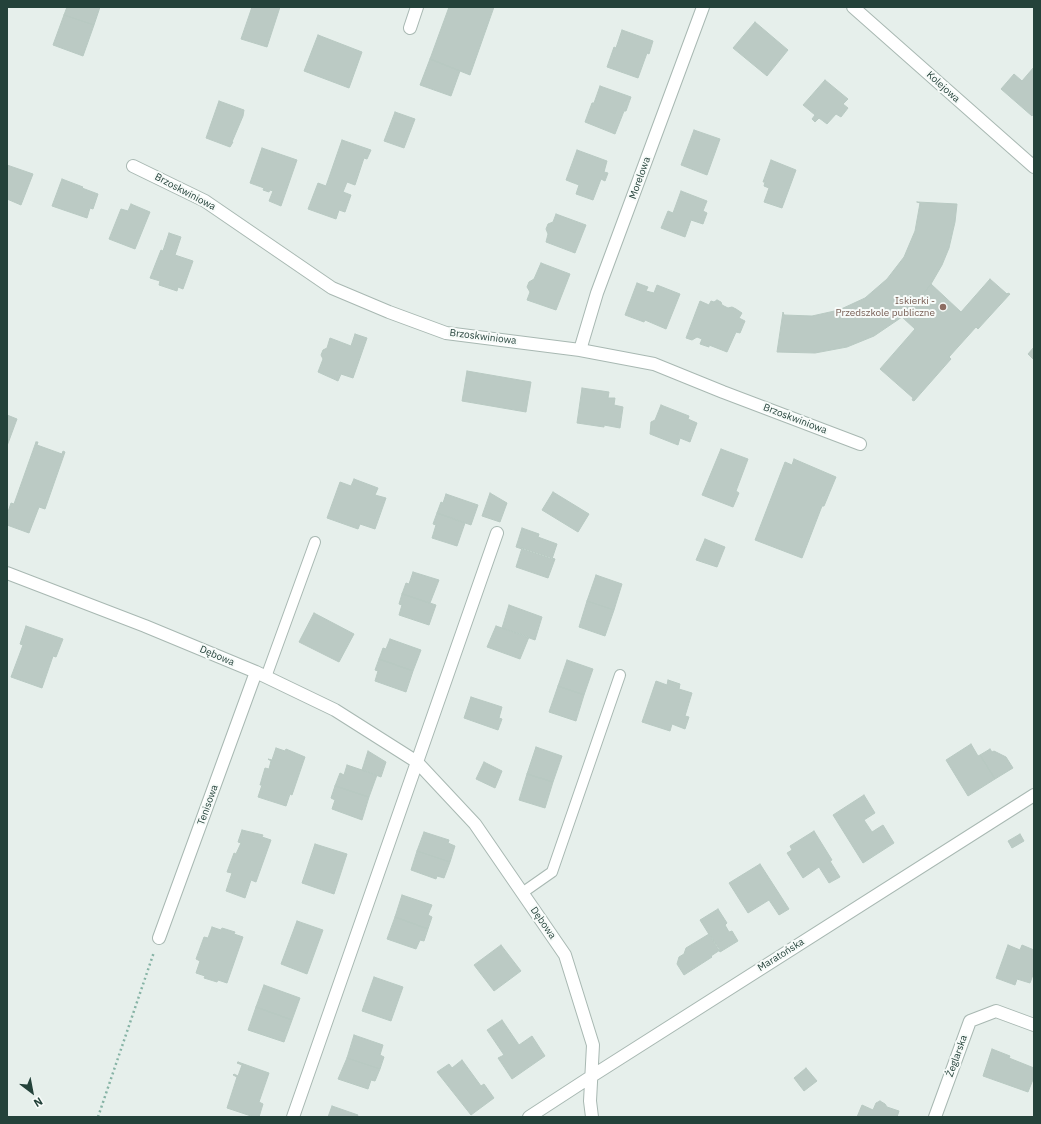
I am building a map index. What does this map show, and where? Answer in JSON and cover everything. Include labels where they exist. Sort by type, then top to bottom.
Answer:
[{"type":"street","points":[[410,28],[418,7]]},
{"type":"street","name":"Morelowa","points":[[580,350],[597,293],[703,7]]},
{"type":"street","name":"Kolejowa","points":[[853,7],[1034,167]]},
{"type":"street","name":"Brzoskwiniowa","points":[[133,166],[204,201],[332,288],[389,312],[446,333],[580,350],[654,364],[730,395],[860,444]]},
{"type":"street","points":[[293,1117],[498,533]]},
{"type":"street","name":"Dębowa","points":[[7,573],[145,626],[261,675],[335,710],[417,762],[475,824],[565,955],[593,1045],[590,1101],[592,1117]]},
{"type":"street","name":"Tenisowa","points":[[159,938],[261,675]]},
{"type":"street","name":"Maratońska","points":[[529,1117],[1034,795]]},
{"type":"street","name":"Żeglarska","points":[[935,1117],[970,1021],[996,1011],[1034,1025]]},
{"type":"lane","points":[[261,675],[314,542]]},
{"type":"lane","points":[[522,893],[552,872],[620,676]]},
{"type":"path","points":[[98,1117],[159,938]]},
{"type":"building","points":[[67,7],[100,7],[94,25],[64,15]]},
{"type":"building","points":[[252,7],[280,7],[267,47],[241,39]]},
{"type":"building","points":[[449,7],[494,7],[470,75],[430,59]]},
{"type":"building","points":[[64,15],[94,25],[83,56],[53,45]]},
{"type":"building","points":[[755,22],[788,50],[767,76],[733,48]]},
{"type":"building","points":[[622,30],[653,41],[638,78],[607,67],[614,47],[616,48]]},
{"type":"building","points":[[318,35],[362,52],[349,88],[304,71]]},
{"type":"building","points":[[430,59],[460,71],[451,96],[420,85]]},
{"type":"building","points":[[1034,67],[1034,113],[1032,116],[1001,89],[1014,74],[1022,81]]},
{"type":"building","points":[[825,80],[848,99],[843,104],[848,108],[841,117],[836,114],[827,124],[819,118],[815,122],[812,119],[815,115],[803,105]]},
{"type":"building","points":[[600,86],[631,97],[615,134],[585,122]]},
{"type":"building","points":[[219,101],[244,110],[230,147],[206,138]]},
{"type":"building","points":[[395,112],[415,119],[404,148],[384,141]]},
{"type":"building","points":[[694,130],[720,139],[707,175],[681,165]]},
{"type":"building","points":[[342,140],[371,150],[367,159],[364,158],[355,185],[347,182],[343,192],[351,195],[345,212],[339,210],[336,219],[308,209],[318,183],[326,186]]},
{"type":"building","points":[[262,148],[297,160],[281,206],[269,201],[273,191],[270,190],[269,192],[263,190],[264,188],[250,183]]},
{"type":"building","points":[[577,150],[607,161],[604,172],[608,173],[605,181],[601,179],[593,200],[576,194],[579,185],[566,180]]},
{"type":"building","points":[[771,160],[796,170],[782,208],[764,202],[769,188],[764,186],[765,182],[763,182]]},
{"type":"building","points":[[7,165],[33,174],[21,205],[7,199]]},
{"type":"building","points":[[62,179],[98,194],[93,209],[90,208],[87,218],[52,206]]},
{"type":"building","points":[[681,191],[707,201],[703,211],[707,213],[703,224],[691,220],[685,237],[661,228],[668,211],[673,213]]},
{"type":"building","points":[[917,202],[957,204],[955,222],[949,248],[942,265],[931,284],[917,302],[902,317],[874,336],[847,347],[815,353],[777,352],[783,312],[784,315],[812,316],[839,310],[865,298],[887,279],[904,257],[915,231],[920,203]]},
{"type":"building","points":[[131,204],[150,212],[135,249],[109,239],[121,209],[128,211]]},
{"type":"building","points":[[556,214],[586,225],[575,253],[546,242],[548,234],[546,229],[548,224],[553,222]]},
{"type":"building","points":[[169,233],[181,237],[175,255],[193,261],[183,289],[178,287],[177,291],[159,285],[160,281],[150,278],[161,250],[163,251]]},
{"type":"building","points":[[541,263],[570,274],[556,310],[527,300],[530,292],[527,287],[529,282],[534,279]]},
{"type":"building","points":[[990,279],[1007,294],[1010,294],[978,329],[976,327],[949,357],[951,359],[914,401],[912,400],[913,398],[880,369],[915,329],[902,317],[917,302],[931,284],[961,312]]},
{"type":"building","points":[[637,283],[648,287],[646,291],[654,293],[657,285],[680,294],[666,329],[645,320],[644,322],[625,315]]},
{"type":"building","points":[[717,300],[721,302],[722,305],[728,308],[732,307],[742,313],[739,318],[745,321],[740,333],[736,332],[727,352],[709,345],[709,347],[700,344],[702,339],[697,337],[692,340],[686,338],[700,301],[709,305],[711,301],[714,302]]},
{"type":"building","points":[[355,334],[367,338],[353,378],[341,374],[338,381],[318,372],[323,359],[321,355],[323,350],[327,348],[330,338],[351,346]]},
{"type":"building","points":[[1034,347],[1034,360],[1028,354]]},
{"type":"building","points":[[467,371],[531,382],[526,412],[462,401]]},
{"type":"building","points":[[582,388],[609,392],[608,398],[615,398],[614,405],[623,407],[620,428],[577,423]]},
{"type":"building","points":[[661,405],[689,416],[688,419],[697,423],[690,442],[680,438],[678,445],[650,434],[651,422],[655,420]]},
{"type":"building","points":[[7,415],[17,419],[7,446]]},
{"type":"building","points":[[36,442],[38,442],[37,445],[62,454],[63,451],[65,452],[45,509],[39,507],[29,533],[7,525],[7,515],[11,503],[14,504]]},
{"type":"building","points":[[721,449],[748,459],[736,491],[739,493],[733,507],[702,495]]},
{"type":"building","points":[[794,459],[836,477],[824,506],[822,506],[802,558],[755,540],[785,462],[792,465]]},
{"type":"building","points":[[354,479],[378,488],[375,495],[386,498],[375,529],[360,524],[358,529],[327,518],[340,482],[351,486]]},
{"type":"building","points":[[553,492],[589,514],[578,532],[542,510]]},
{"type":"building","points":[[490,493],[507,503],[500,522],[482,516]]},
{"type":"building","points":[[446,494],[478,505],[471,525],[437,513]]},
{"type":"building","points":[[437,513],[465,523],[457,546],[432,538],[436,525],[433,524]]},
{"type":"building","points":[[522,528],[539,534],[538,537],[557,544],[552,559],[516,547]]},
{"type":"building","points":[[705,539],[725,547],[717,567],[696,560]]},
{"type":"building","points":[[522,548],[555,559],[548,578],[516,567]]},
{"type":"building","points":[[413,572],[439,580],[430,603],[402,594],[406,583],[409,584]]},
{"type":"building","points":[[596,575],[622,584],[614,610],[587,601]]},
{"type":"building","points":[[402,594],[436,605],[429,625],[399,615],[402,605],[399,604]]},
{"type":"building","points":[[587,601],[614,610],[605,636],[579,627]]},
{"type":"building","points":[[509,605],[542,617],[535,640],[502,628]]},
{"type":"building","points":[[314,613],[354,634],[339,662],[299,642]]},
{"type":"building","points":[[26,626],[63,639],[56,657],[53,656],[42,688],[11,677],[23,645],[20,644]]},
{"type":"building","points":[[496,626],[529,637],[520,659],[487,647]]},
{"type":"building","points":[[390,639],[421,650],[413,671],[379,659],[383,648],[386,649]]},
{"type":"building","points":[[379,659],[413,671],[406,692],[375,681],[378,671],[375,670]]},
{"type":"building","points":[[567,660],[593,669],[584,695],[558,686]]},
{"type":"building","points":[[668,680],[680,684],[679,689],[692,693],[685,716],[689,717],[685,729],[672,724],[670,731],[642,722],[656,681],[667,685]]},
{"type":"building","points":[[558,686],[584,695],[576,721],[549,712]]},
{"type":"building","points":[[471,697],[502,707],[499,718],[502,719],[498,730],[464,718]]},
{"type":"building","points":[[971,744],[978,756],[980,755],[995,779],[968,796],[946,760]]},
{"type":"building","points":[[536,747],[562,756],[553,782],[527,774]]},
{"type":"building","points":[[276,748],[285,751],[286,749],[305,757],[292,795],[290,794],[286,806],[258,797],[265,768],[269,769],[271,761],[268,759],[272,760]]},
{"type":"building","points":[[990,749],[992,752],[994,751],[1006,757],[1013,768],[995,779],[980,755]]},
{"type":"building","points":[[368,751],[386,762],[381,777],[362,770]]},
{"type":"building","points":[[484,762],[502,771],[495,788],[476,779]]},
{"type":"building","points":[[347,765],[377,775],[369,797],[335,786],[340,773],[344,775]]},
{"type":"building","points":[[527,774],[553,782],[545,808],[519,800]]},
{"type":"building","points":[[335,786],[369,797],[362,820],[332,809],[335,800],[331,798]]},
{"type":"building","points":[[864,795],[875,813],[864,820],[872,832],[883,825],[894,843],[863,863],[833,815]]},
{"type":"building","points":[[242,830],[263,835],[262,837],[271,840],[256,882],[251,880],[245,898],[226,891],[232,873],[227,872],[234,853],[236,854],[241,843],[238,842]]},
{"type":"building","points":[[814,831],[832,860],[830,861],[840,877],[829,883],[819,867],[803,878],[787,853],[792,850],[790,846]]},
{"type":"building","points":[[424,832],[449,840],[448,843],[455,846],[450,862],[417,851]]},
{"type":"building","points":[[1020,834],[1024,841],[1012,848],[1008,841]]},
{"type":"building","points":[[315,844],[347,854],[334,894],[302,883]]},
{"type":"building","points":[[417,851],[450,862],[444,878],[437,876],[436,879],[411,870]]},
{"type":"building","points":[[760,864],[789,909],[779,915],[769,900],[748,913],[729,883]]},
{"type":"building","points":[[402,895],[432,905],[428,915],[432,917],[428,929],[395,917]]},
{"type":"building","points":[[718,909],[727,923],[725,925],[729,932],[732,931],[738,941],[720,952],[700,920]]},
{"type":"building","points":[[395,917],[428,929],[424,941],[420,940],[416,949],[387,939]]},
{"type":"building","points":[[297,921],[323,930],[307,974],[281,964]]},
{"type":"building","points":[[212,927],[235,932],[234,934],[243,937],[227,983],[204,978],[205,976],[196,973],[200,961],[196,959],[204,937],[208,938]]},
{"type":"building","points":[[709,934],[720,950],[684,975],[677,964],[679,957],[684,954],[686,948]]},
{"type":"building","points":[[501,945],[521,971],[494,991],[474,965]]},
{"type":"building","points":[[1008,945],[1020,950],[1022,945],[1034,950],[1034,972],[1030,983],[1017,979],[1015,985],[996,978]]},
{"type":"building","points":[[374,977],[403,987],[391,1021],[362,1011]]},
{"type":"building","points":[[264,985],[300,998],[292,1020],[256,1007]]},
{"type":"building","points":[[256,1007],[292,1020],[284,1042],[248,1030]]},
{"type":"building","points":[[502,1020],[519,1045],[532,1036],[545,1056],[512,1079],[498,1058],[504,1055],[487,1030]]},
{"type":"building","points":[[354,1035],[383,1045],[380,1055],[384,1057],[380,1069],[347,1058]]},
{"type":"building","points":[[992,1049],[1034,1068],[1034,1077],[1028,1092],[983,1076]]},
{"type":"building","points":[[347,1058],[380,1069],[375,1081],[371,1080],[368,1089],[338,1079]]},
{"type":"building","points":[[462,1060],[481,1086],[484,1084],[494,1098],[471,1115],[437,1072],[449,1064],[452,1068]]},
{"type":"building","points":[[238,1062],[269,1073],[259,1102],[263,1104],[259,1117],[254,1117],[227,1108],[237,1077],[233,1075],[238,1076],[242,1065],[237,1063]]},
{"type":"building","points":[[806,1068],[817,1081],[804,1091],[794,1078]]},
{"type":"building","points":[[880,1101],[887,1107],[899,1111],[897,1117],[857,1117],[862,1105],[873,1110],[876,1103]]},
{"type":"building","points":[[332,1106],[358,1115],[357,1117],[328,1117]]},
{"type":"place","name":"Iskierki - Przedszkole publiczne","points":[[943,307]]}]
